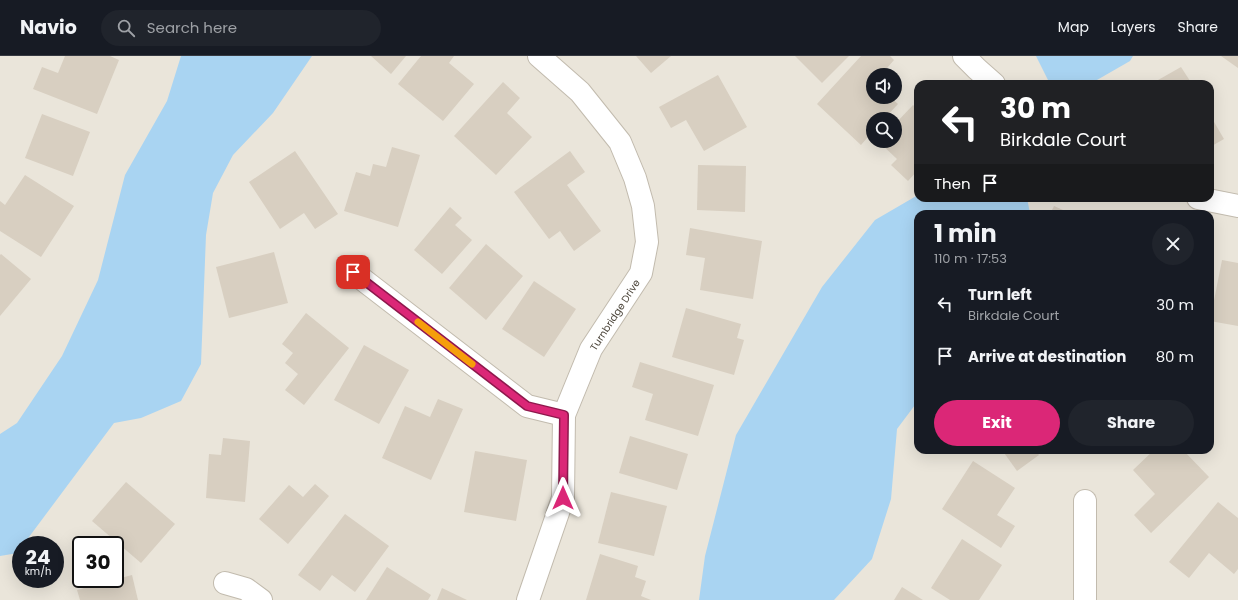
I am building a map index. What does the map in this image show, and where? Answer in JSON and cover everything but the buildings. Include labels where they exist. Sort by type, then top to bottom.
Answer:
[{"type":"street","name":"Turnbridge Drive","points":[[528,600],[563,498],[564,415],[592,349],[641,274],[647,242],[643,206],[636,178],[620,142],[580,92],[539,56]]},
{"type":"street","points":[[964,56],[989,80]]},
{"type":"street","points":[[1214,201],[1238,206]]},
{"type":"street","points":[[353,272],[527,406],[564,415]]},
{"type":"street","points":[[1085,501],[1085,600]]},
{"type":"street","points":[[225,583],[246,589],[260,600]]},
{"type":"shaded area","points":[[0,56],[1238,56],[1238,600],[0,600]]},
{"type":"water","points":[[181,56],[312,56],[273,113],[233,155],[213,193],[206,235],[201,364],[181,401],[141,418],[114,423],[30,536],[12,536],[12,554],[0,556],[0,434],[17,423],[62,356],[98,280],[125,175],[167,101]]},
{"type":"water","points":[[1036,56],[1133,56],[1130,61],[1097,80],[1048,80]]},
{"type":"water","points":[[914,197],[914,202],[1028,202],[1029,210],[914,210],[914,406],[897,429],[891,499],[872,559],[834,600],[699,600],[705,556],[736,435],[822,287],[875,220]]},
{"type":"slow traffic","points":[[418,322],[472,364]]},
{"type":"route","points":[[353,272],[527,406],[564,415],[563,498]]}]
